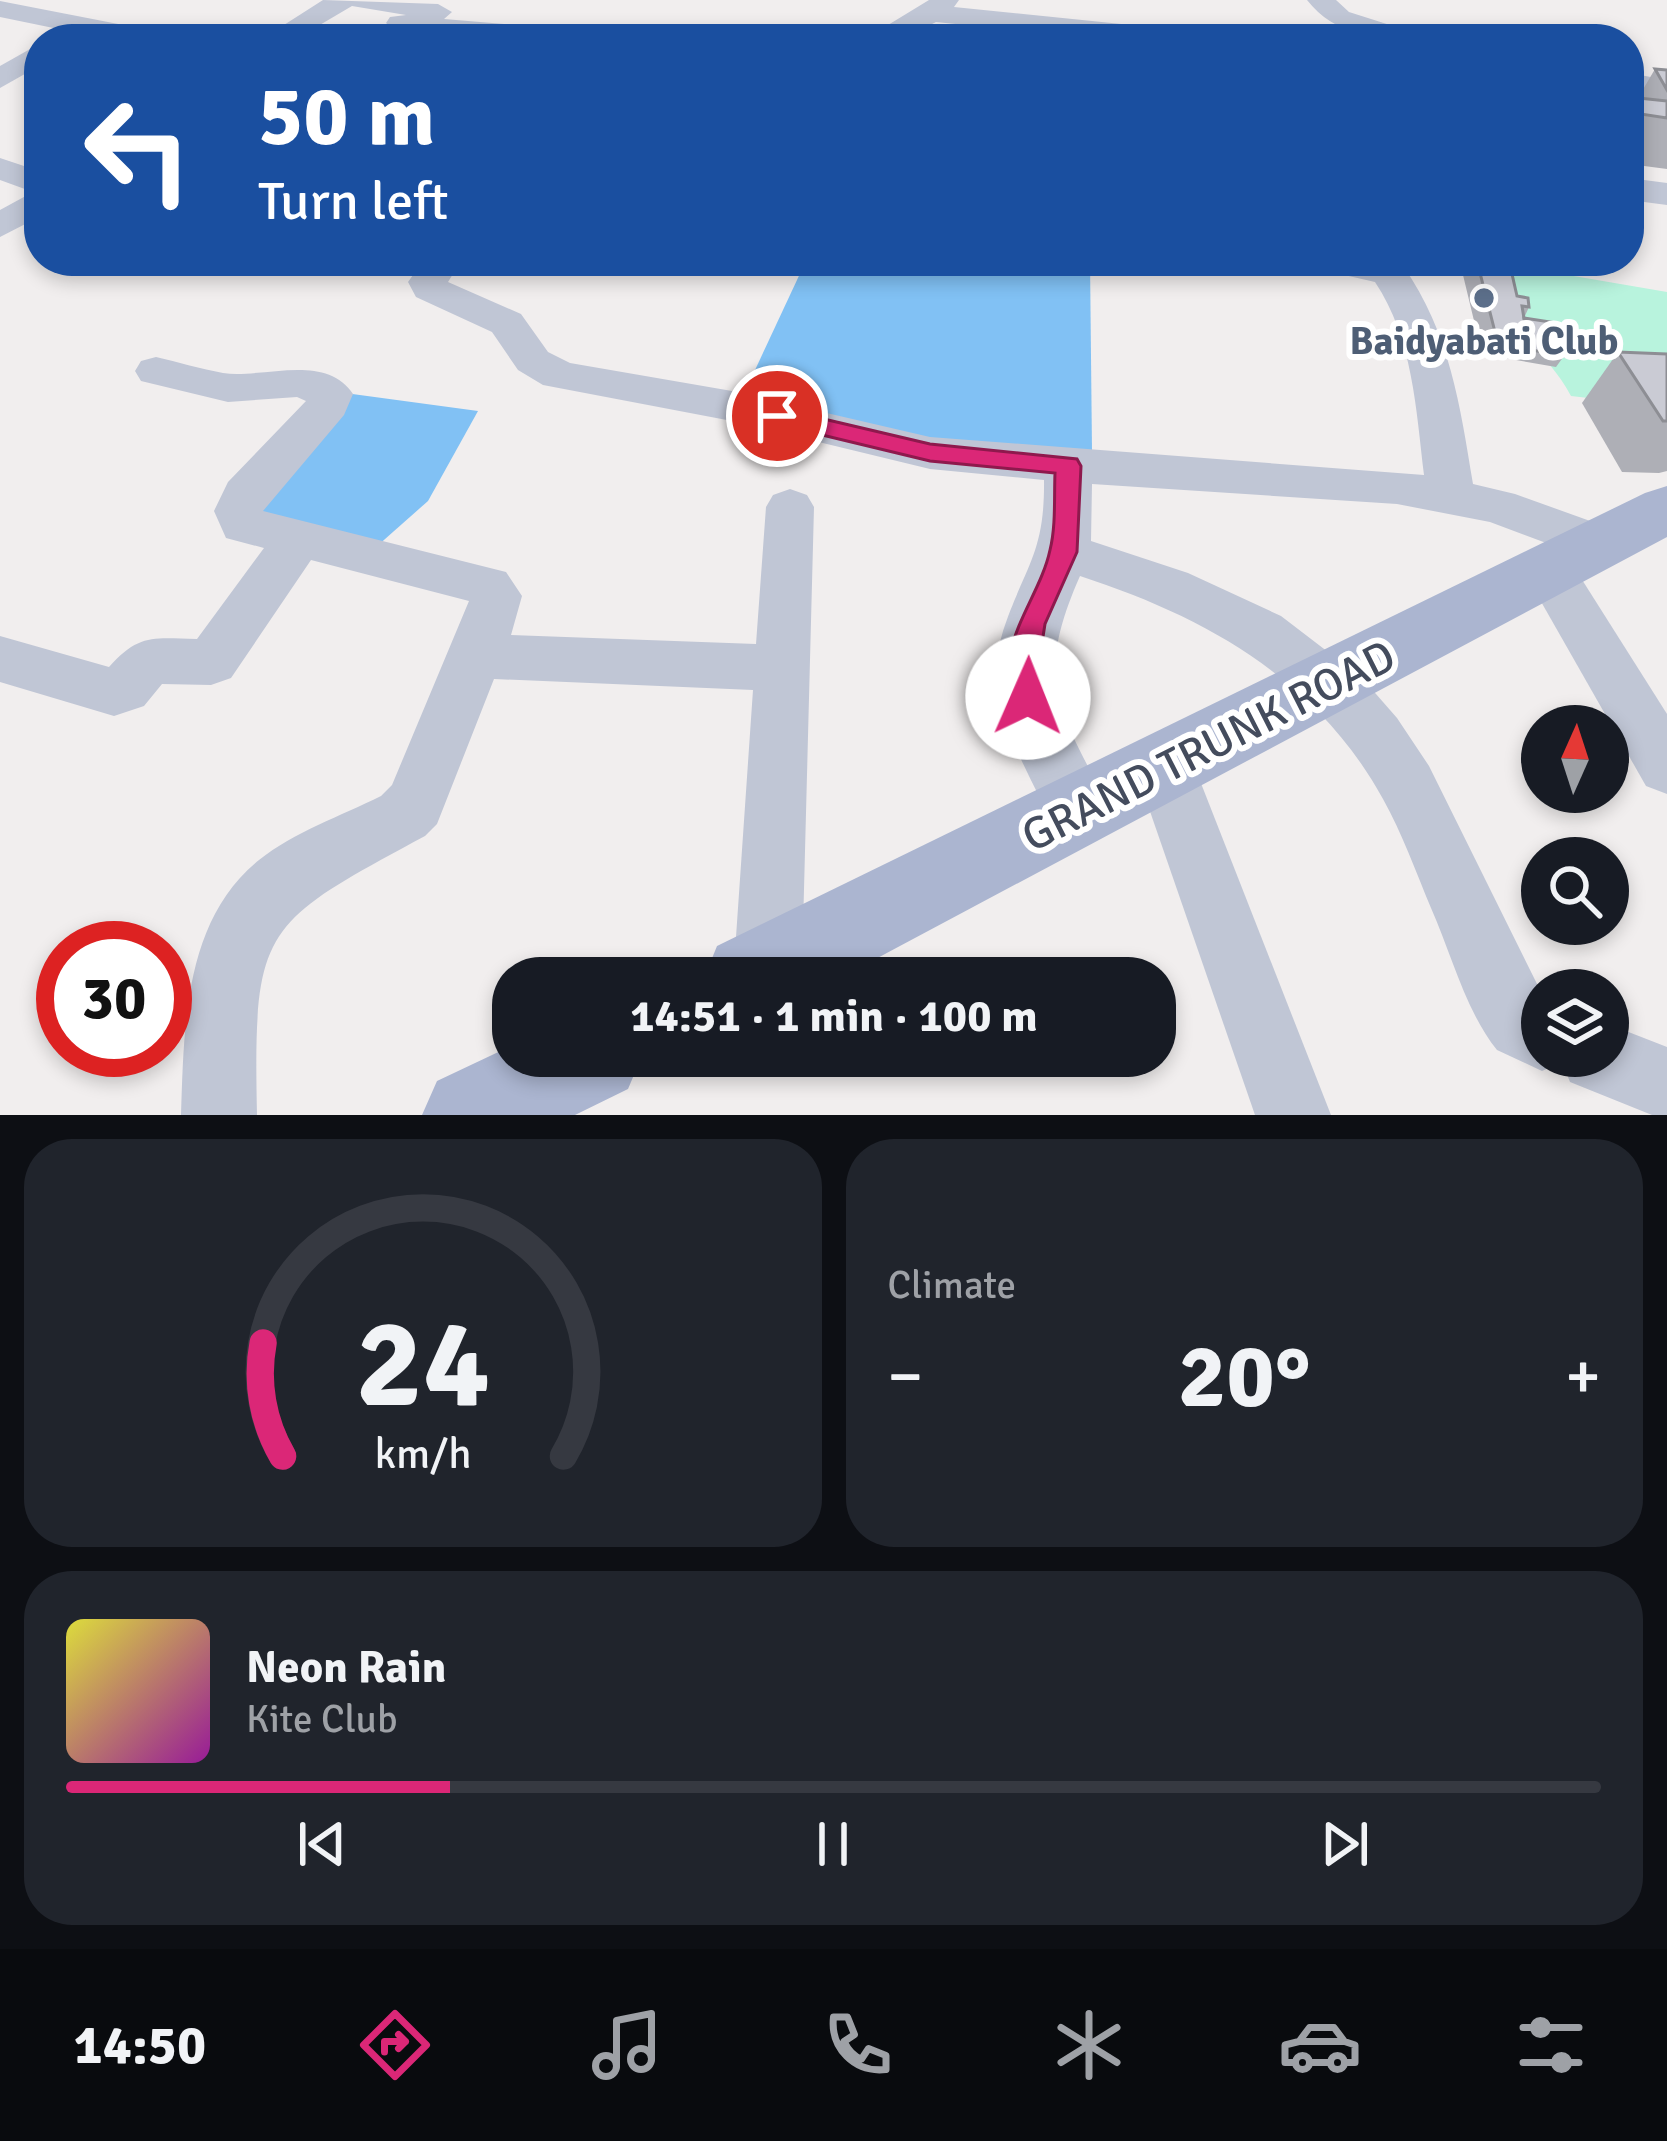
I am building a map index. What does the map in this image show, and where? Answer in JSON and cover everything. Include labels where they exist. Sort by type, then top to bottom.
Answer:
[{"type":"main road","name":"GRAND TRUNK ROAD","points":[[789,957],[1629,532]]},
{"type":"main road","points":[[471,1115],[551,1077]]},
{"type":"street","points":[[8,11],[47,0]]},
{"type":"street","points":[[302,24],[342,0]]},
{"type":"street","points":[[361,0],[450,14]]},
{"type":"street","points":[[902,24],[930,5],[1066,24]]},
{"type":"street","points":[[93,24],[128,9]]},
{"type":"street","points":[[8,11],[53,24]]},
{"type":"street","points":[[1323,15],[1354,24]]},
{"type":"street","points":[[400,23],[420,24]]},
{"type":"street","points":[[0,83],[24,65]]},
{"type":"street","points":[[432,276],[430,290],[507,323],[533,361],[557,375],[732,406],[930,452],[1068,466],[1397,487],[1629,532],[1667,767]]},
{"type":"street","points":[[1390,276],[1412,312],[1428,362],[1451,496]]},
{"type":"street","points":[[156,371],[228,388],[301,383],[332,394],[328,405],[260,473],[238,511],[244,525],[488,586],[496,596],[415,804],[404,816],[281,883],[241,937],[226,972],[218,1115]]},
{"type":"street","points":[[1068,466],[1064,552],[1031,624],[1024,662],[1028,697],[1079,812]]},
{"type":"street","points":[[760,957],[790,507]]},
{"type":"street","points":[[0,659],[114,692],[124,688],[148,661],[211,662],[298,540]]},
{"type":"street","points":[[1064,552],[1137,574],[1230,612],[1333,681],[1408,785],[1521,1024]]},
{"type":"street","points":[[476,656],[782,668]]},
{"type":"street","points":[[1165,768],[1293,1115]]},
{"type":"street","points":[[1629,1064],[1667,1084]]},
{"type":"green space","points":[[1477,276],[1574,276],[1667,292],[1667,407],[1571,396]]},
{"type":"water","points":[[799,276],[1090,276],[1092,451],[950,452],[742,398]]},
{"type":"water","points":[[345,393],[478,411],[428,501],[376,547],[272,522],[257,506]]},
{"type":"building","points":[[1655,69],[1667,70],[1667,90]]},
{"type":"building","points":[[1644,99],[1667,101],[1667,118],[1644,115]]},
{"type":"building","points":[[1481,276],[1512,276],[1517,296],[1528,298],[1529,307],[1522,306],[1527,337],[1495,332]]},
{"type":"building","points":[[1524,318],[1557,323],[1564,356],[1521,348],[1527,337]]},
{"type":"building","points":[[1618,352],[1667,354],[1667,421],[1663,421]]},
{"type":"place","name":"Baidyabati Club","points":[[1484,298]]},
{"type":"route","points":[[777,416],[930,452],[1068,466],[1064,552],[1031,624],[1024,662],[1028,697]]}]
